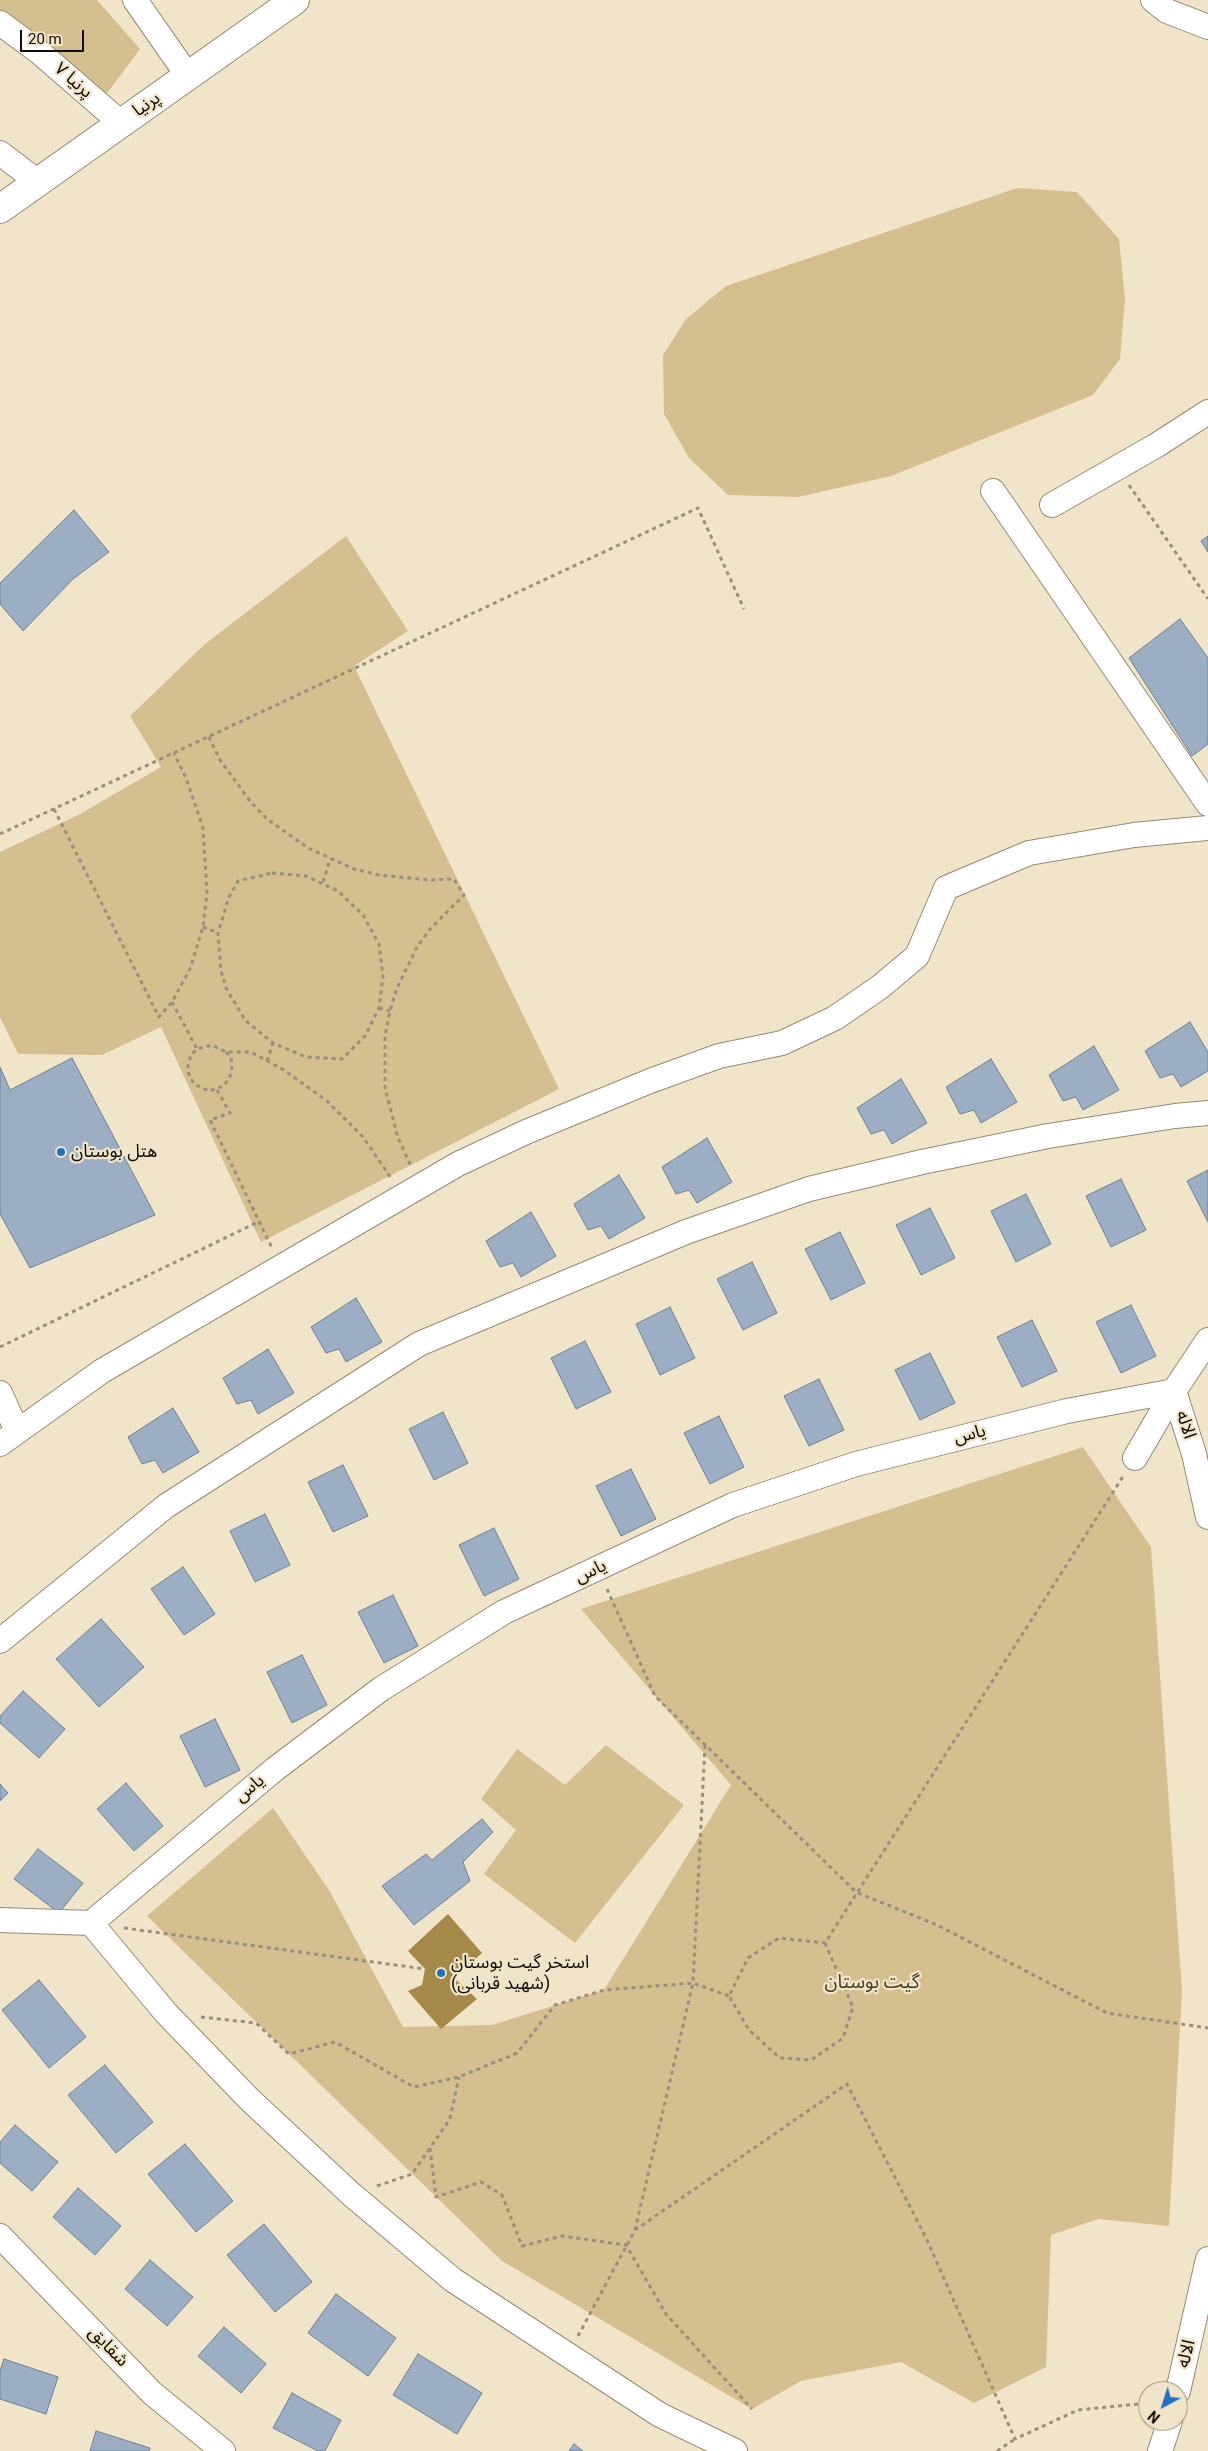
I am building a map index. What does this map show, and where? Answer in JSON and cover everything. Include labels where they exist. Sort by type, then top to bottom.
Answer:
[{"type":"street","points":[[135,0],[188,76]]},
{"type":"street","name":"پرنیا","points":[[0,209],[295,0]]},
{"type":"street","points":[[1154,0],[1168,11],[1208,27]]},
{"type":"street","name":"پرنیا ۷","points":[[0,23],[38,51],[121,123]]},
{"type":"street","points":[[0,153],[38,182]]},
{"type":"street","points":[[1052,505],[1158,446],[1208,412]]},
{"type":"street","points":[[993,491],[1208,804]]},
{"type":"street","points":[[0,1393],[8,1438],[102,1371],[458,1164],[589,1104],[719,1056],[782,1043],[836,1018],[917,956],[946,888],[1028,853],[1134,835],[1208,828]]},
{"type":"street","points":[[0,1641],[166,1506],[419,1344],[686,1232],[809,1189],[922,1162],[1048,1136],[1175,1116],[1208,1113]]},
{"type":"street","points":[[1135,1458],[1174,1391],[1208,1340]]},
{"type":"street","name":"الاله","points":[[1174,1391],[1194,1454],[1208,1517]]},
{"type":"street","name":"یاس","points":[[91,1924],[275,1769],[381,1689],[504,1612],[733,1505],[856,1464],[1067,1410],[1174,1391]]},
{"type":"street","points":[[0,1920],[91,1924],[166,2013],[249,2100],[351,2194],[453,2280],[660,2415],[735,2451]]},
{"type":"street","name":"شقایق","points":[[0,2236],[152,2393],[223,2451]]},
{"type":"street","name":"الاله","points":[[1180,2381],[1208,2259]]},
{"type":"street","points":[[1160,2451],[1167,2431]]},
{"type":"path","points":[[1117,468],[1208,599]]},
{"type":"path","points":[[0,834],[698,508],[744,609]]},
{"type":"path","points":[[209,737],[234,781],[267,818],[308,848],[330,860],[379,875],[429,880],[454,879],[464,895],[431,928],[417,947],[396,988],[384,1045],[385,1088],[398,1138],[423,1184]]},
{"type":"path","points":[[54,809],[160,1016],[172,1002],[190,969],[202,927],[207,893],[203,828],[186,778],[174,754]]},
{"type":"path","points":[[323,882],[330,860]]},
{"type":"path","points":[[289,873],[323,882],[352,902],[372,930],[378,944],[383,968],[379,1008],[364,1036],[342,1059],[306,1057],[273,1043],[245,1020],[226,988],[220,971],[218,933],[229,897],[238,881],[255,876],[289,873]]},
{"type":"path","points":[[202,927],[218,933]]},
{"type":"path","points":[[172,1002],[197,1049]]},
{"type":"path","points":[[379,1008],[390,1011]]},
{"type":"path","points":[[267,1061],[273,1043]]},
{"type":"path","points":[[212,1045],[226,1052],[231,1058],[232,1074],[224,1086],[217,1090],[201,1089],[189,1078],[188,1062],[197,1049],[212,1045]]},
{"type":"path","points":[[226,1052],[250,1052],[306,1084],[347,1119],[377,1156],[400,1197]]},
{"type":"path","points":[[217,1090],[230,1113],[210,1120],[258,1222],[282,1266]]},
{"type":"path","points":[[0,1347],[258,1222]]},
{"type":"path","points":[[825,1943],[1135,1458]]},
{"type":"path","points":[[598,1569],[655,1696],[856,1892],[938,1924],[1107,2013],[1208,2028]]},
{"type":"path","points":[[569,2354],[635,2230],[693,1984],[705,1745]]},
{"type":"path","points":[[91,1924],[425,1969]]},
{"type":"path","points":[[730,1996],[748,1958],[779,1938],[825,1943]]},
{"type":"path","points":[[166,2013],[256,2023],[289,2054],[335,2042],[414,2086],[459,2077],[517,2053],[555,2005],[604,1990],[693,1984],[730,1996],[749,2030],[780,2058],[810,2060],[843,2038],[853,2007],[825,1943]]},
{"type":"path","points":[[351,2194],[412,2174],[450,2118],[459,2077]]},
{"type":"path","points":[[635,2230],[847,2084],[927,2240],[1015,2439]]},
{"type":"path","points":[[430,2148],[436,2197],[481,2182],[502,2195],[522,2246],[562,2236],[626,2245]]},
{"type":"path","points":[[626,2245],[666,2314],[752,2409]]},
{"type":"path","points":[[997,2451],[1015,2439],[1078,2410],[1138,2404]]},
{"type":"shaded area","points":[[0,0],[97,0],[140,49],[99,104],[0,15]]},
{"type":"shaded area","points":[[1017,188],[1077,192],[1119,239],[1125,299],[1120,359],[1093,395],[891,476],[798,497],[728,495],[689,458],[664,414],[663,355],[686,319],[726,286]]},
{"type":"shaded area","points":[[346,536],[408,631],[354,666],[559,1089],[261,1242],[161,1027],[102,1055],[18,1054],[0,1017],[0,852],[80,814],[161,767],[130,716],[205,644]]},
{"type":"shaded area","points":[[1083,1447],[1151,1547],[1182,1991],[1169,2226],[1098,2219],[1051,2235],[1046,2367],[974,2403],[901,2362],[801,2381],[752,2409],[502,2261],[147,1916],[273,1808],[329,1890],[403,2027],[492,2025],[604,1990],[731,1785],[581,1609]]},
{"type":"shaded area","points":[[606,1745],[684,1805],[575,1943],[484,1874],[516,1830],[481,1799],[517,1749],[565,1785]]},
{"type":"shaded area","name":"استخر گیت بوستان (شهید قربانی)","points":[[448,1914],[482,1953],[454,1978],[477,1999],[441,2029],[408,1991],[422,1985],[425,1969],[408,1951]]},
{"type":"building","points":[[74,510],[109,552],[73,579],[23,631],[0,604],[0,583]]},
{"type":"building","points":[[1208,536],[1208,552],[1201,541]]},
{"type":"building","points":[[1180,619],[1208,658],[1208,744],[1192,756],[1129,658]]},
{"type":"building","points":[[1190,1022],[1208,1052],[1208,1071],[1181,1087],[1173,1074],[1160,1078],[1145,1051]]},
{"type":"building","points":[[1094,1046],[1119,1090],[1083,1110],[1076,1097],[1063,1101],[1049,1075]]},
{"type":"building","name":"هتل بوستان","points":[[72,1058],[155,1215],[30,1268],[0,1214],[0,1067],[10,1090]]},
{"type":"building","points":[[991,1059],[1017,1102],[981,1123],[974,1110],[960,1114],[946,1087]]},
{"type":"building","points":[[901,1079],[927,1123],[892,1144],[884,1130],[871,1134],[857,1108]]},
{"type":"building","points":[[707,1138],[732,1182],[697,1203],[689,1190],[676,1194],[662,1167]]},
{"type":"building","points":[[1208,1170],[1208,1222],[1187,1181]]},
{"type":"building","points":[[619,1175],[645,1218],[609,1239],[601,1226],[588,1230],[574,1204]]},
{"type":"building","points":[[1121,1179],[1146,1230],[1111,1247],[1086,1196]]},
{"type":"building","points":[[1026,1194],[1051,1244],[1016,1262],[991,1211]]},
{"type":"building","points":[[930,1208],[955,1258],[921,1275],[896,1225]]},
{"type":"building","points":[[531,1212],[556,1256],[521,1277],[513,1263],[500,1267],[486,1241]]},
{"type":"building","points":[[840,1232],[865,1283],[831,1300],[805,1249]]},
{"type":"building","points":[[752,1262],[777,1313],[743,1330],[717,1279]]},
{"type":"building","points":[[356,1298],[382,1342],[346,1362],[339,1349],[326,1353],[311,1327]]},
{"type":"building","points":[[1131,1305],[1156,1356],[1121,1373],[1096,1322]]},
{"type":"building","points":[[670,1307],[695,1358],[660,1375],[636,1324]]},
{"type":"building","points":[[1032,1320],[1057,1371],[1022,1387],[997,1337]]},
{"type":"building","points":[[585,1341],[611,1392],[576,1409],[551,1358]]},
{"type":"building","points":[[268,1349],[294,1393],[258,1414],[251,1400],[237,1404],[223,1378]]},
{"type":"building","points":[[930,1353],[955,1403],[920,1420],[895,1370]]},
{"type":"building","points":[[819,1379],[844,1430],[809,1446],[784,1396]]},
{"type":"building","points":[[173,1408],[199,1452],[163,1473],[155,1460],[142,1464],[128,1437]]},
{"type":"building","points":[[443,1412],[468,1463],[434,1480],[409,1429]]},
{"type":"building","points":[[719,1416],[744,1467],[710,1484],[684,1433]]},
{"type":"building","points":[[343,1465],[368,1516],[333,1532],[308,1482]]},
{"type":"building","points":[[631,1469],[656,1519],[621,1536],[596,1486]]},
{"type":"building","points":[[265,1514],[290,1565],[255,1582],[230,1531]]},
{"type":"building","points":[[494,1528],[519,1579],[484,1596],[459,1545]]},
{"type":"building","points":[[183,1567],[215,1614],[184,1635],[151,1589]]},
{"type":"building","points":[[393,1595],[418,1646],[384,1663],[358,1612]]},
{"type":"building","points":[[101,1619],[144,1667],[99,1707],[56,1659]]},
{"type":"building","points":[[302,1655],[327,1705],[292,1723],[267,1672]]},
{"type":"building","points":[[23,1691],[65,1729],[39,1758],[0,1723],[0,1716]]},
{"type":"building","points":[[215,1719],[240,1770],[205,1787],[180,1736]]},
{"type":"building","points":[[126,1783],[163,1826],[134,1851],[97,1809]]},
{"type":"building","points":[[0,1784],[8,1793],[0,1801]]},
{"type":"building","points":[[482,1819],[493,1832],[463,1862],[470,1881],[414,1925],[382,1886],[426,1854],[432,1860]]},
{"type":"building","points":[[38,1849],[83,1883],[59,1913],[14,1879]]},
{"type":"building","points":[[39,1980],[86,2037],[49,2068],[2,2010]]},
{"type":"building","points":[[105,2065],[153,2122],[116,2153],[68,2095]]},
{"type":"building","points":[[15,2125],[58,2162],[32,2191],[0,2163],[0,2142]]},
{"type":"building","points":[[185,2144],[233,2201],[196,2232],[148,2174]]},
{"type":"building","points":[[78,2188],[121,2226],[95,2255],[53,2217]]},
{"type":"building","points":[[264,2224],[312,2282],[275,2312],[227,2255]]},
{"type":"building","points":[[150,2260],[193,2297],[167,2326],[125,2289]]},
{"type":"building","points":[[336,2294],[396,2338],[368,2376],[308,2333]]},
{"type":"building","points":[[224,2327],[266,2364],[241,2393],[198,2356]]},
{"type":"building","points":[[418,2354],[482,2393],[457,2434],[393,2395]]},
{"type":"building","points":[[4,2359],[58,2377],[46,2414],[0,2399],[0,2371]]},
{"type":"building","points":[[292,2393],[341,2420],[325,2451],[318,2451],[273,2428]]},
{"type":"building","points":[[96,2431],[150,2448],[149,2451],[90,2451]]},
{"type":"building","points":[[574,2444],[583,2451],[569,2451]]},
{"type":"place","name":"هتل بوستان","points":[[61,1152]]},
{"type":"place","name":"استخر گیت بوستان (شهید قربانی)","points":[[441,1973]]},
{"type":"district","name":"گیت بوستان","points":[[872,1983]]}]
